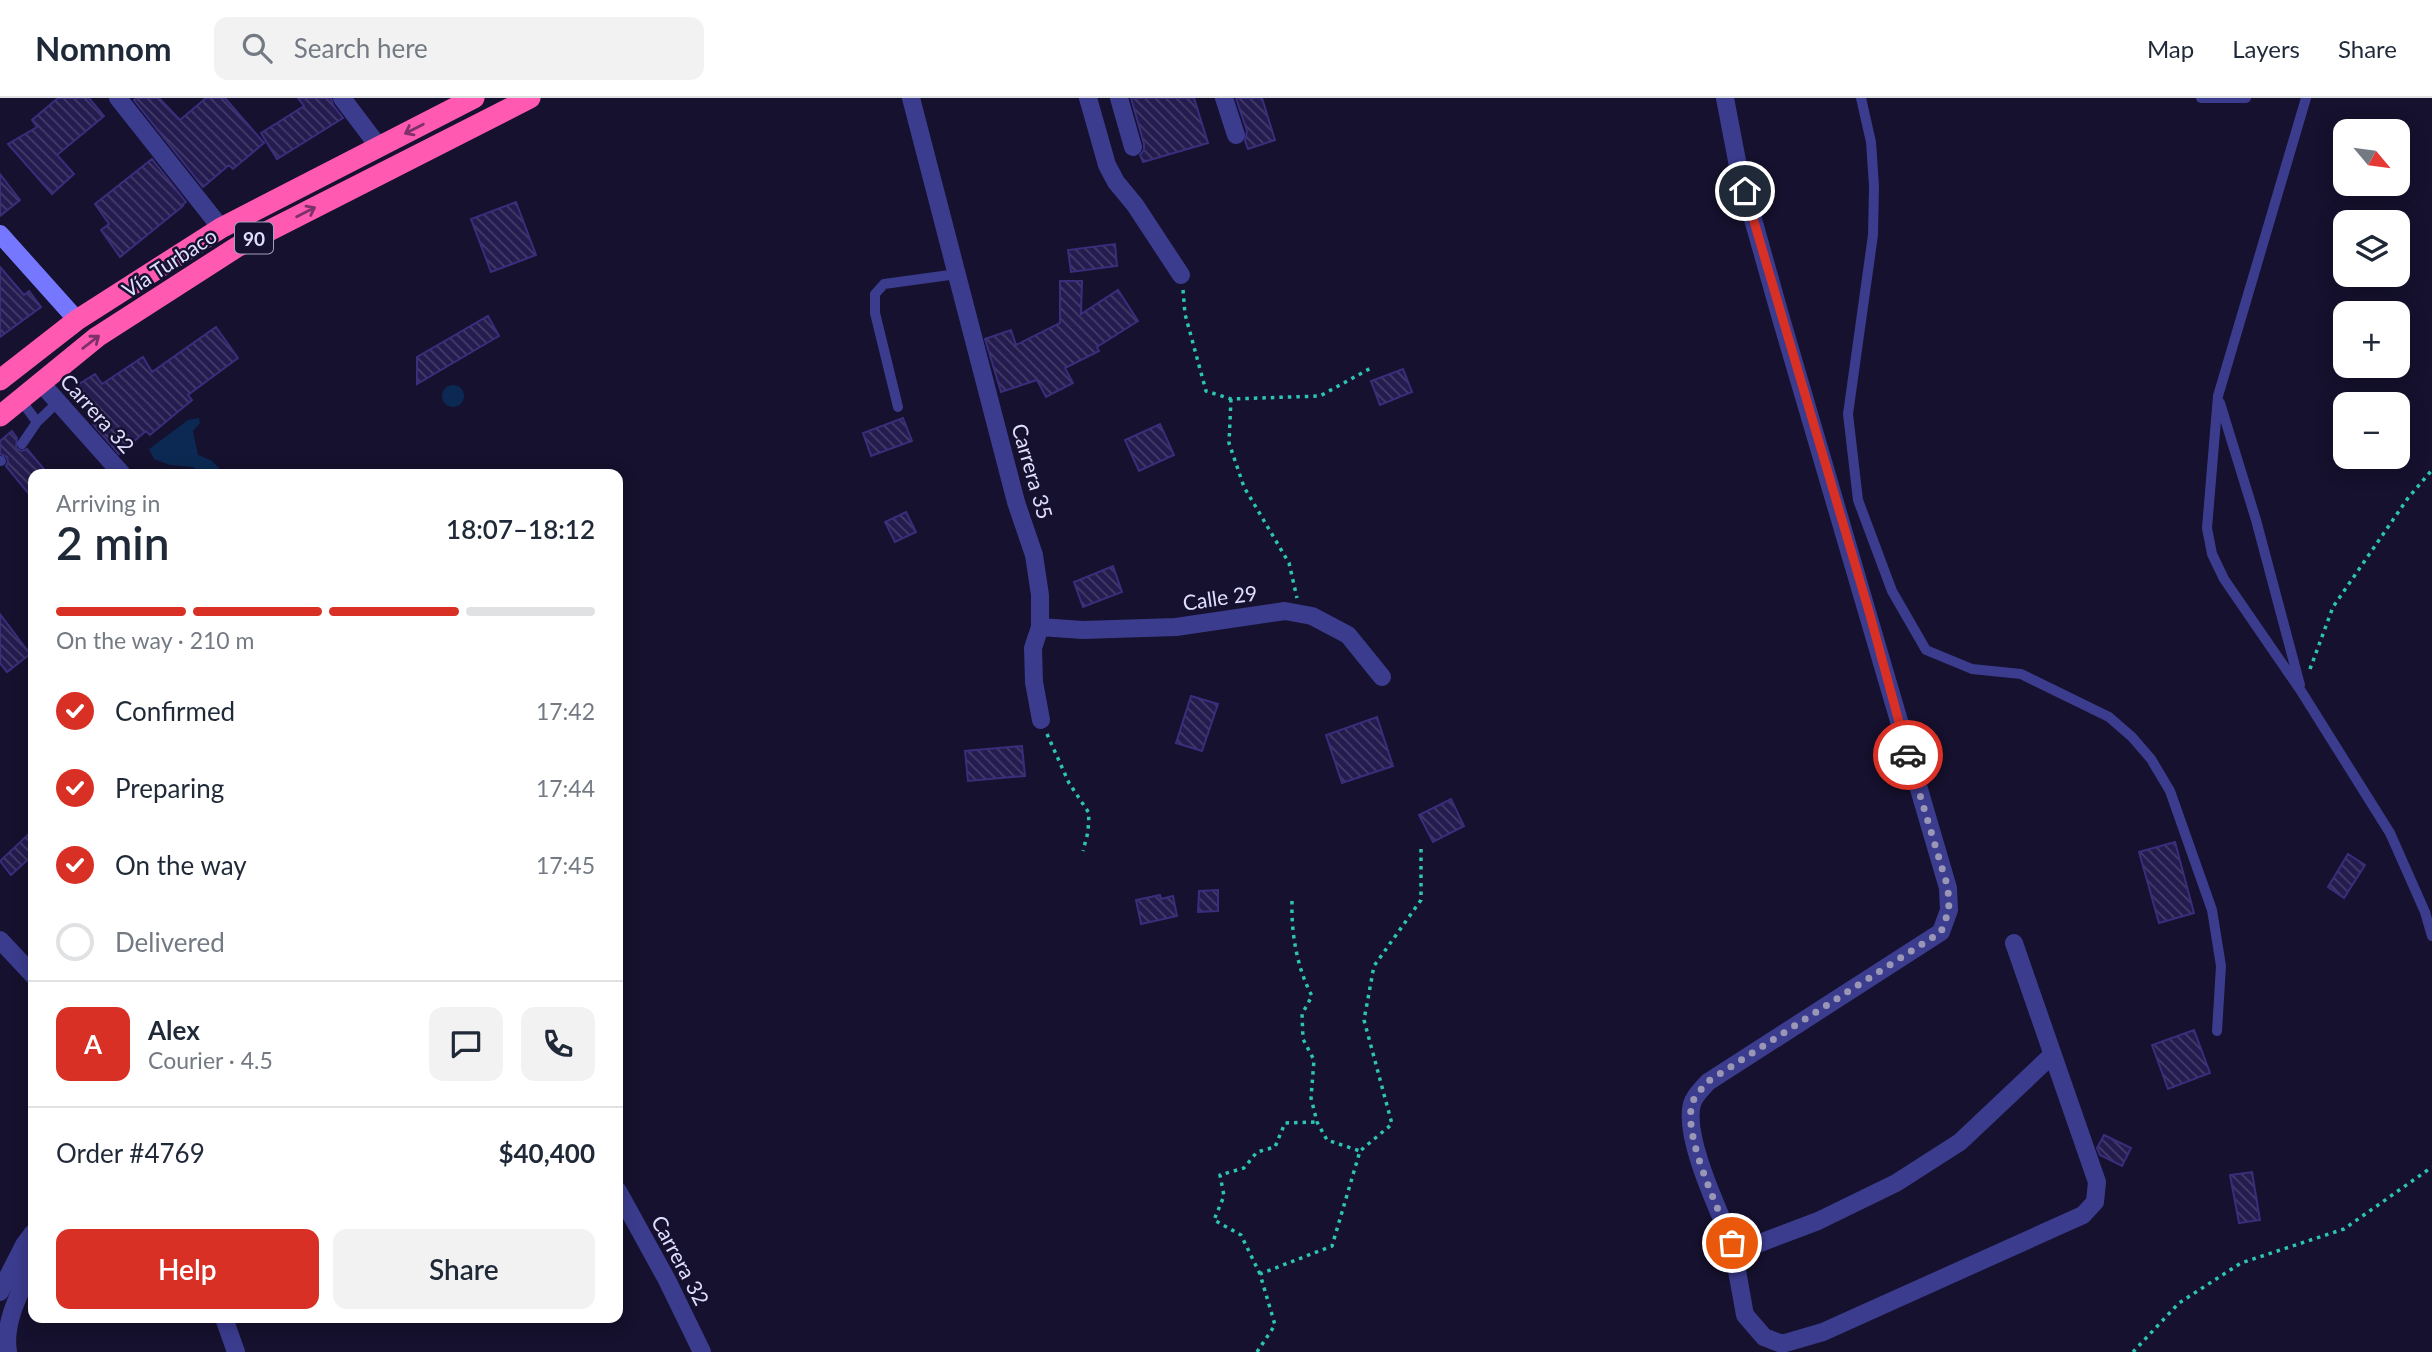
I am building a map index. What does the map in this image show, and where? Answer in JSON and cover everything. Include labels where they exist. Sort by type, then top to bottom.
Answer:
[{"type":"highway","name":"Vía Turbaco","points":[[0,380],[76,320],[221,228],[474,98]]},
{"type":"highway","name":"Vía Turbaco","points":[[0,416],[97,337],[237,247],[530,98]]},
{"type":"street","points":[[118,98],[221,228]]},
{"type":"street","points":[[342,98],[379,147]]},
{"type":"street","name":"Carrera 35","points":[[911,98],[1016,502],[1034,555],[1040,594],[1040,627],[1033,648],[1034,681],[1041,720]]},
{"type":"street","points":[[1088,98],[1107,165],[1181,275]]},
{"type":"street","points":[[1119,98],[1133,148]]},
{"type":"street","points":[[1224,98],[1236,135]]},
{"type":"street","points":[[1726,98],[1738,166],[1948,888],[1949,910],[1941,932],[1707,1082],[1692,1101],[1689,1120],[1700,1160],[1732,1243],[1745,1315],[1764,1337],[1782,1344],[1823,1332],[2083,1215],[2095,1202],[2097,1182],[2014,943]]},
{"type":"street","points":[[0,234],[76,320]]},
{"type":"street","name":"Carrera 32","points":[[41,383],[118,469]]},
{"type":"street","name":"Calle 29","points":[[1040,627],[1083,630],[1176,627],[1285,611],[1312,616],[1348,635],[1382,677]]},
{"type":"street","points":[[0,940],[28,970]]},
{"type":"street","points":[[1732,1243],[1760,1242],[1818,1221],[1896,1184],[1960,1142],[2052,1055]]},
{"type":"street","name":"Carrera 32","points":[[623,1200],[667,1280],[702,1352]]},
{"type":"street","points":[[0,1292],[28,1240]]},
{"type":"street","points":[[8,1352],[6,1344],[13,1308],[28,1275]]},
{"type":"street","points":[[229,1323],[236,1352]]},
{"type":"lane","points":[[1861,98],[1871,142],[1873,235],[1849,414],[1858,500],[1892,591],[1926,650],[1972,669],[2021,674],[2109,717],[2132,737],[2151,759],[2170,791],[2212,910],[2221,966],[2217,1031]]},
{"type":"lane","points":[[2201,98],[2246,98]]},
{"type":"lane","points":[[2306,98],[2218,396],[2207,528],[2212,554],[2224,579],[2301,691],[2390,833],[2425,912],[2432,936]]},
{"type":"lane","points":[[898,407],[875,313],[875,294],[884,284],[957,274]]},
{"type":"lane","points":[[2218,396],[2256,520],[2301,691]]},
{"type":"lane","points":[[20,399],[37,422]]},
{"type":"lane","points":[[22,444],[37,422],[58,402]]},
{"type":"path","points":[[1181,275],[1185,314],[1206,391],[1231,399],[1320,396],[1371,368]]},
{"type":"path","points":[[1231,399],[1229,443],[1244,487],[1289,563],[1298,592],[1297,613]]},
{"type":"path","points":[[2301,691],[2333,607],[2408,498],[2432,470]]},
{"type":"path","points":[[1041,720],[1069,783],[1089,813],[1083,851]]},
{"type":"path","points":[[1260,1274],[1332,1246],[1360,1151],[1392,1124],[1364,1020],[1374,966],[1421,900],[1421,849]]},
{"type":"path","points":[[1292,901],[1291,922],[1303,979],[1312,996],[1302,1014],[1303,1039],[1314,1060],[1311,1098],[1317,1122],[1327,1140],[1360,1151]]},
{"type":"path","points":[[1257,1352],[1275,1325],[1260,1274],[1241,1235],[1214,1220],[1224,1196],[1220,1175],[1244,1168],[1257,1152],[1275,1147],[1285,1123],[1317,1122]]},
{"type":"path","points":[[2133,1352],[2179,1303],[2241,1263],[2344,1229],[2432,1167]]},
{"type":"water","points":[[453,385],[463,392],[464,396],[457,406],[453,407],[443,400],[442,396],[449,386]]},
{"type":"water","points":[[199,418],[200,423],[193,431],[198,455],[211,460],[219,469],[194,469],[154,459],[149,449],[188,420]]},
{"type":"building","points":[[58,98],[89,98],[104,116],[57,155],[74,174],[52,194],[8,144],[37,127],[32,120]]},
{"type":"building","points":[[159,98],[180,120],[206,98],[225,98],[264,143],[233,169],[229,165],[203,187],[134,100]]},
{"type":"building","points":[[298,98],[331,98],[343,118],[277,159],[261,133],[304,106]]},
{"type":"building","points":[[1131,98],[1194,98],[1208,143],[1143,162],[1140,155],[1144,144]]},
{"type":"building","points":[[1236,98],[1262,98],[1275,140],[1248,149],[1245,141],[1247,131]]},
{"type":"building","points":[[152,159],[186,202],[120,257],[101,230],[109,224],[95,204]]},
{"type":"building","points":[[0,174],[20,200],[0,216]]},
{"type":"building","points":[[516,202],[536,255],[491,272],[471,219]]},
{"type":"building","points":[[1115,244],[1117,266],[1071,272],[1068,250]]},
{"type":"building","points":[[0,267],[24,295],[29,291],[41,307],[0,337]]},
{"type":"building","points":[[1060,281],[1082,281],[1081,314],[1118,290],[1138,321],[1097,347],[1099,351],[1065,368],[1073,383],[1046,397],[1037,380],[1001,392],[985,339],[1011,330],[1016,345],[1060,323]]},
{"type":"building","points":[[488,316],[499,336],[417,384],[417,357]]},
{"type":"building","points":[[216,327],[238,358],[188,395],[192,400],[150,435],[146,431],[119,454],[93,424],[95,422],[74,387],[95,374],[102,384],[143,357],[152,372]]},
{"type":"building","points":[[1403,369],[1412,392],[1380,405],[1371,381]]},
{"type":"building","points":[[903,418],[912,441],[871,456],[863,433]]},
{"type":"building","points":[[1160,424],[1174,455],[1139,471],[1125,440]]},
{"type":"building","points":[[12,431],[17,438],[16,448],[21,451],[27,449],[44,469],[28,469],[28,493],[6,466],[7,457],[0,454],[0,441]]},
{"type":"building","points":[[906,512],[916,532],[895,542],[885,522]]},
{"type":"building","points":[[1113,566],[1122,592],[1083,607],[1074,582]]},
{"type":"building","points":[[0,614],[28,651],[28,656],[7,672],[0,663]]},
{"type":"building","points":[[1191,696],[1218,704],[1202,751],[1176,743]]},
{"type":"building","points":[[1377,717],[1393,766],[1342,783],[1326,735]]},
{"type":"building","points":[[1022,746],[1025,776],[968,781],[965,751]]},
{"type":"building","points":[[1451,799],[1464,826],[1433,842],[1419,815]]},
{"type":"building","points":[[28,835],[28,860],[11,875],[0,861]]},
{"type":"building","points":[[2175,842],[2194,913],[2159,923],[2139,852]]},
{"type":"building","points":[[2348,854],[2365,865],[2344,898],[2328,887]]},
{"type":"building","points":[[1218,890],[1218,911],[1198,912],[1199,891]]},
{"type":"building","points":[[1160,895],[1161,899],[1173,896],[1177,916],[1141,924],[1136,900]]},
{"type":"building","points":[[2194,1030],[2210,1073],[2168,1089],[2152,1045]]},
{"type":"building","points":[[2104,1135],[2131,1148],[2122,1166],[2100,1155],[2097,1148]]},
{"type":"building","points":[[2252,1172],[2260,1220],[2239,1223],[2230,1175]]},
{"type":"way so far","points":[[1732,1243],[1700,1160],[1689,1120],[1692,1101],[1707,1082],[1941,932],[1949,910],[1948,888],[1908,755]]},
{"type":"route","points":[[1745,191],[1870,615],[1908,755]]}]
